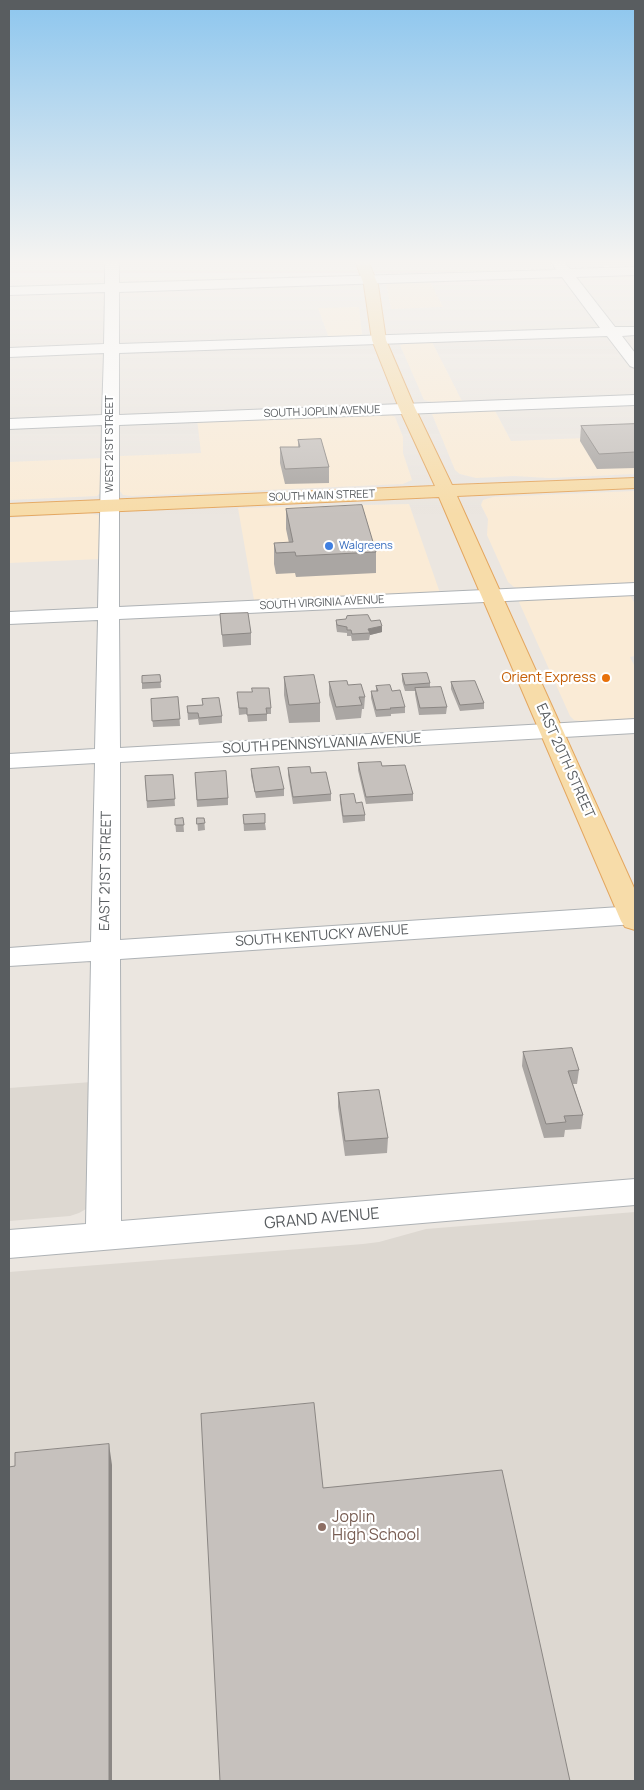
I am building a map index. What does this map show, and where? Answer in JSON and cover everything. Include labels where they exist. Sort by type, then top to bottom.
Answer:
[{"type":"main road","name":"EAST 20TH STREET","points":[[382,347],[407,408],[446,491],[634,917]]},
{"type":"main road","name":"SOUTH MAIN STREET","points":[[9,510],[635,483]]},
{"type":"street","points":[[9,352],[184,347]]},
{"type":"street","points":[[623,347],[635,362]]},
{"type":"street","name":"WEST 21ST STREET","points":[[110,506],[111,349]]},
{"type":"street","name":"SOUTH JOPLIN AVENUE","points":[[9,424],[635,400]]},
{"type":"street","name":"EAST 21ST STREET","points":[[103,1237],[110,506]]},
{"type":"street","name":"SOUTH VIRGINIA AVENUE","points":[[9,618],[635,588]]},
{"type":"street","name":"SOUTH PENNSYLVANIA AVENUE","points":[[9,761],[635,726]]},
{"type":"street","name":"SOUTH KENTUCKY AVENUE","points":[[9,957],[634,917]]},
{"type":"street","name":"GRAND AVENUE","points":[[9,1244],[635,1192]]},
{"type":"shaded area","points":[[401,347],[434,347],[462,401],[432,402],[424,400]]},
{"type":"shaded area","points":[[494,409],[511,441],[635,436],[635,474],[549,478],[514,476],[476,478],[460,474],[455,470],[432,414]]},
{"type":"shaded area","points":[[387,413],[395,417],[403,437],[403,453],[412,480],[403,484],[132,496],[123,495],[120,491],[120,456],[201,453],[197,419]]},
{"type":"shaded area","points":[[103,458],[101,492],[97,496],[9,500],[9,462]]},
{"type":"shaded area","points":[[635,491],[635,583],[523,589],[514,587],[508,582],[487,535],[488,519],[481,505],[483,500],[493,497]]},
{"type":"shaded area","points":[[409,504],[440,593],[254,600],[238,508]]},
{"type":"shaded area","points":[[88,513],[102,516],[101,559],[9,563],[9,518]]},
{"type":"shaded area","points":[[629,593],[635,604],[635,656],[630,657],[635,667],[635,719],[586,722],[574,720],[570,716],[519,602],[521,600]]},
{"type":"shaded area","points":[[92,1082],[89,1202],[86,1209],[70,1216],[9,1221],[9,1088]]},
{"type":"shaded area","name":"Joplin High School","points":[[635,1212],[635,1781],[9,1781],[9,1272],[363,1244],[379,1242],[426,1229]]},
{"type":"building","points":[[635,424],[635,452],[599,454],[581,426]]},
{"type":"building","points":[[321,439],[329,467],[285,469],[280,447],[300,447],[298,440]]},
{"type":"building","points":[[362,505],[376,552],[296,556],[295,552],[276,553],[274,543],[293,542],[286,509]]},
{"type":"building","points":[[248,613],[251,633],[222,635],[220,614]]},
{"type":"building","points":[[368,615],[371,621],[380,620],[382,626],[368,629],[370,633],[352,634],[351,630],[347,630],[347,627],[337,625],[336,620],[346,619],[347,616]]},
{"type":"building","points":[[427,673],[430,683],[405,685],[402,674]]},
{"type":"building","points":[[160,675],[161,682],[142,683],[142,676]]},
{"type":"building","points":[[314,675],[320,703],[289,705],[284,677]]},
{"type":"building","points":[[347,681],[348,685],[361,684],[365,697],[359,697],[362,705],[336,707],[329,682]]},
{"type":"building","points":[[475,681],[484,703],[460,705],[451,682]]},
{"type":"building","points":[[390,685],[392,691],[400,690],[405,707],[376,710],[371,691],[378,691],[376,686]]},
{"type":"building","points":[[441,687],[447,707],[420,708],[415,688]]},
{"type":"building","points":[[252,688],[269,688],[271,708],[266,708],[267,714],[247,715],[247,708],[239,708],[237,692],[252,692]]},
{"type":"building","points":[[178,697],[180,719],[152,721],[151,699]]},
{"type":"building","points":[[219,698],[222,716],[199,718],[198,713],[188,713],[187,706],[203,705],[202,699]]},
{"type":"building","points":[[381,762],[382,766],[405,765],[413,794],[366,797],[358,763]]},
{"type":"building","points":[[279,767],[284,789],[255,792],[251,769]]},
{"type":"building","points":[[310,767],[311,773],[326,772],[331,794],[293,797],[288,768]]},
{"type":"building","points":[[226,771],[228,798],[197,800],[195,773]]},
{"type":"building","points":[[173,775],[175,799],[147,801],[145,776]]},
{"type":"building","points":[[354,794],[356,803],[362,802],[365,815],[343,816],[340,795]]},
{"type":"building","points":[[265,814],[265,823],[244,824],[243,815]]},
{"type":"building","points":[[183,818],[184,825],[175,825],[175,819]]},
{"type":"building","points":[[197,818],[204,818],[205,823],[197,824]]},
{"type":"building","points":[[572,1048],[579,1070],[568,1071],[583,1115],[564,1116],[566,1122],[546,1124],[523,1052]]},
{"type":"building","points":[[379,1090],[388,1138],[345,1141],[338,1093]]},
{"type":"building","name":"Joplin High School","points":[[314,1403],[323,1488],[502,1470],[570,1781],[220,1781],[201,1414]]},
{"type":"building","points":[[109,1444],[109,1781],[9,1781],[9,1467],[15,1466],[15,1453]]},
{"type":"place","name":"Walgreens","points":[[329,546]]},
{"type":"place","name":"Orient Express","points":[[606,678]]},
{"type":"place","name":"Joplin High School","points":[[322,1527]]}]
